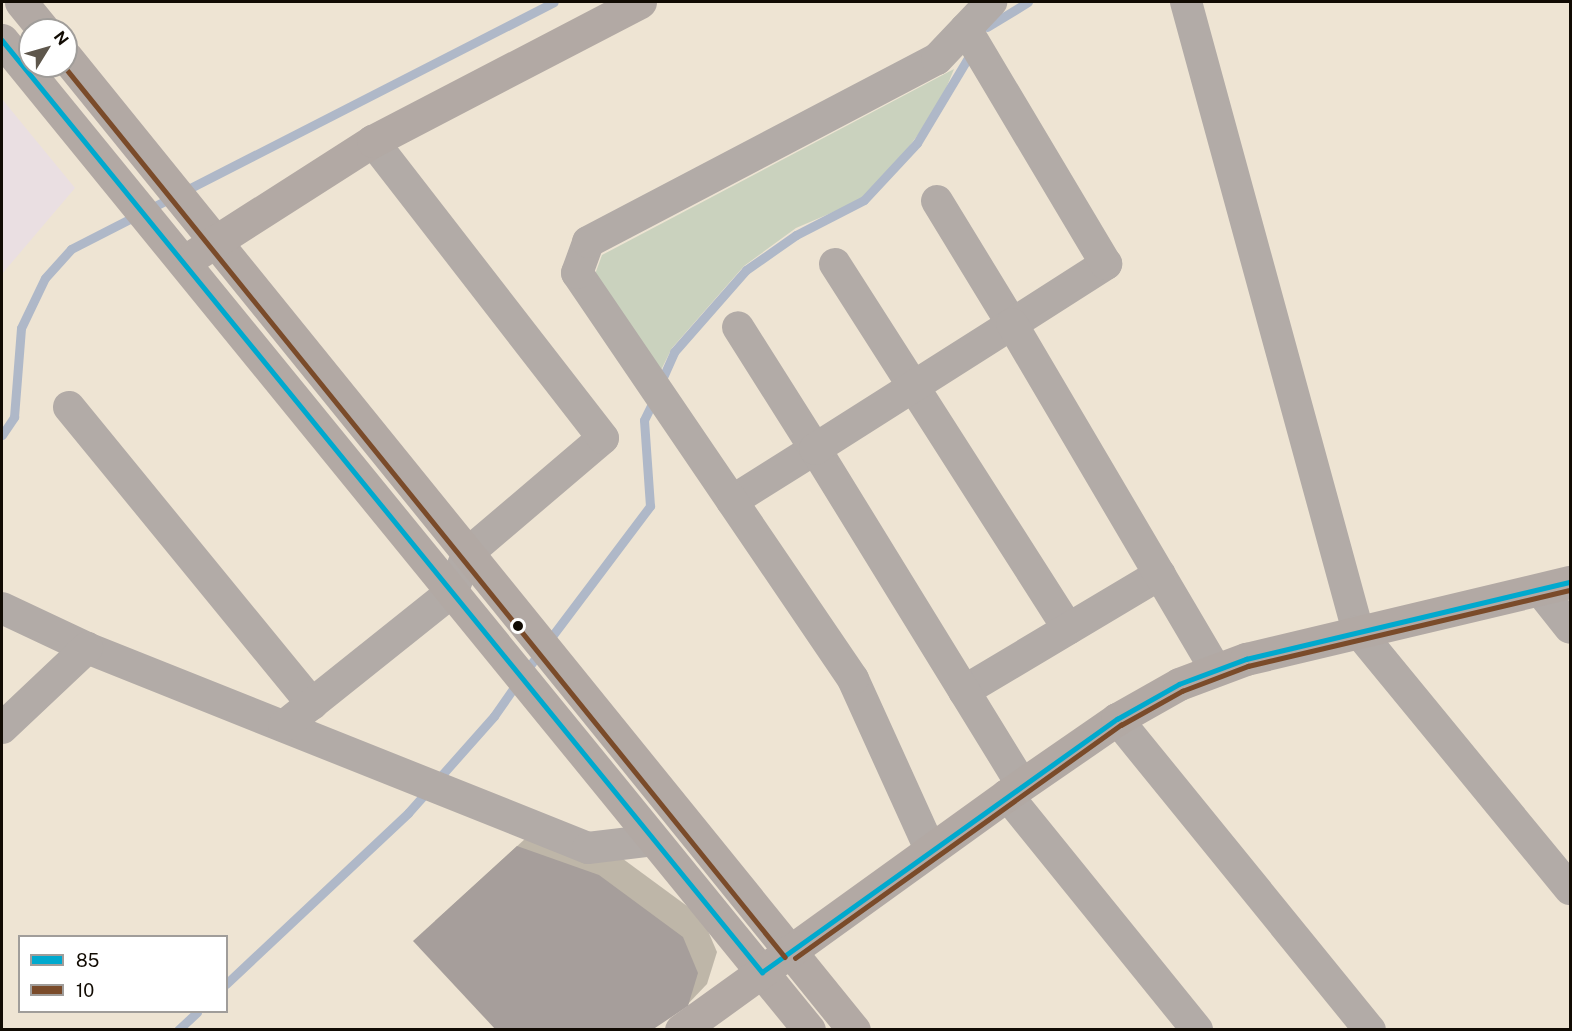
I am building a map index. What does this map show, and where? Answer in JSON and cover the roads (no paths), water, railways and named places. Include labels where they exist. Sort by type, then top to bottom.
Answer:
[{"type":"street","points":[[21,2],[34,18]]},
{"type":"street","points":[[930,849],[853,679],[578,273],[588,242],[937,59],[991,2]]},
{"type":"street","points":[[1186,2],[1358,631],[1570,889]]},
{"type":"street","points":[[184,264],[214,240],[373,141],[627,4]]},
{"type":"street","points":[[732,501],[1106,264],[966,29]]},
{"type":"street","points":[[2,40],[809,1029]]},
{"type":"street","points":[[78,72],[854,1029]]},
{"type":"street","points":[[284,726],[452,592],[468,553],[603,438],[373,141]]},
{"type":"street","points":[[937,201],[1216,670]]},
{"type":"street","points":[[835,264],[1068,629]]},
{"type":"street","points":[[738,327],[964,691],[1015,790],[1197,1029]]},
{"type":"street","points":[[69,407],[312,704]]},
{"type":"street","points":[[964,691],[1160,574]]},
{"type":"street","points":[[681,1029],[791,952],[930,849],[1117,719],[1179,684],[1216,670],[1358,631],[1555,586],[1570,628]]},
{"type":"street","points":[[2,608],[87,648],[588,848],[654,840]]},
{"type":"street","points":[[2,728],[87,648]]},
{"type":"street","points":[[1117,719],[1370,1029]]},
{"type":"waterway","points":[[2,435],[14,417],[21,328],[45,278],[71,249],[554,2]]},
{"type":"waterway","points":[[987,27],[1028,2]]},
{"type":"waterway","points":[[660,384],[674,352],[746,270],[796,235],[864,200],[917,143],[972,51]]},
{"type":"waterway","points":[[525,672],[650,506],[644,420],[655,397]]},
{"type":"waterway","points":[[228,982],[408,813],[494,716],[517,683]]},
{"type":"waterway","points":[[178,1030],[196,1013]]}]
